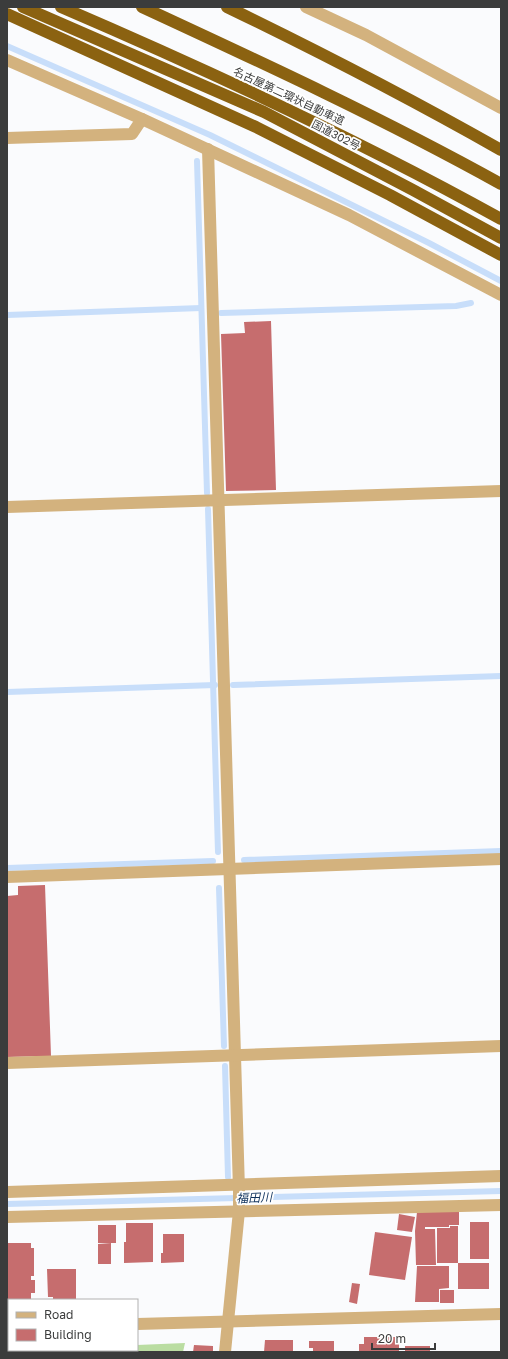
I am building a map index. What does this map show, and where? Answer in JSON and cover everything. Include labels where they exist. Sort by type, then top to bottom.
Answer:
[{"type":"highway","name":"国道302号","points":[[23,7],[264,112],[501,238]]},
{"type":"highway","name":"名古屋第二環状自動車道","points":[[61,7],[290,110],[388,159],[501,219]]},
{"type":"highway","name":"名古屋第二環状自動車道","points":[[142,7],[400,130],[501,184]]},
{"type":"highway","points":[[227,7],[435,112],[501,150]]},
{"type":"highway","points":[[7,14],[256,127],[390,195],[501,254]]},
{"type":"street","points":[[306,7],[366,35],[501,108]]},
{"type":"street","points":[[7,60],[142,119],[349,215],[501,295]]},
{"type":"street","points":[[7,138],[132,134],[142,119]]},
{"type":"street","points":[[208,149],[239,1187],[239,1208],[225,1352]]},
{"type":"street","points":[[7,506],[218,501],[501,491]]},
{"type":"street","points":[[7,877],[501,859]]},
{"type":"street","points":[[7,1063],[501,1046]]},
{"type":"street","points":[[7,1192],[239,1187],[501,1176]]},
{"type":"street","points":[[7,1217],[239,1208],[501,1205]]},
{"type":"street","points":[[138,1324],[501,1314]]},
{"type":"green space","points":[[185,1343],[183,1352],[7,1352],[7,1348],[8,1351],[138,1351],[138,1345]]},
{"type":"building","points":[[271,321],[276,490],[226,491],[221,334],[245,333],[244,322]]},
{"type":"building","points":[[45,885],[51,1056],[7,1057],[7,896],[18,895],[18,886]]},
{"type":"building","points":[[417,1212],[459,1212],[459,1225],[449,1225],[449,1227],[425,1227],[425,1229],[435,1229],[436,1265],[416,1265],[415,1231]]},
{"type":"building","points":[[399,1214],[415,1217],[412,1232],[397,1230]]},
{"type":"building","points":[[470,1222],[489,1222],[489,1259],[470,1259]]},
{"type":"building","points":[[126,1223],[153,1223],[153,1262],[124,1263]]},
{"type":"building","points":[[98,1225],[116,1225],[116,1243],[98,1243]]},
{"type":"building","points":[[450,1226],[458,1226],[458,1263],[437,1263],[437,1228],[450,1228]]},
{"type":"building","points":[[375,1232],[412,1237],[405,1280],[369,1275]]},
{"type":"building","points":[[163,1234],[184,1234],[184,1262],[161,1263],[161,1253],[163,1253]]},
{"type":"building","points":[[7,1243],[31,1243],[31,1248],[34,1248],[34,1276],[31,1276],[31,1280],[35,1280],[35,1293],[31,1293],[31,1299],[7,1300]]},
{"type":"building","points":[[111,1243],[111,1264],[98,1264],[98,1244]]},
{"type":"building","points":[[458,1263],[489,1263],[489,1289],[458,1289]]},
{"type":"building","points":[[417,1266],[449,1266],[449,1288],[439,1289],[439,1302],[415,1302]]},
{"type":"building","points":[[47,1269],[76,1269],[76,1299],[53,1299],[53,1297],[48,1297]]},
{"type":"building","points":[[352,1283],[360,1284],[357,1304],[349,1302]]},
{"type":"building","points":[[440,1290],[454,1290],[454,1303],[440,1303]]},
{"type":"building","points":[[364,1337],[399,1337],[399,1352],[359,1352],[359,1344],[364,1344]]},
{"type":"building","points":[[265,1340],[293,1340],[293,1352],[264,1352]]},
{"type":"building","points":[[309,1341],[334,1341],[334,1352],[313,1352],[313,1348],[309,1348]]},
{"type":"building","points":[[194,1345],[213,1346],[213,1352],[193,1352]]},
{"type":"building","points":[[405,1346],[430,1346],[430,1352],[405,1352]]},
{"type":"waterway","points":[[7,46],[210,135],[429,243],[501,281]]},
{"type":"waterway","points":[[197,161],[207,493]]},
{"type":"waterway","points":[[221,313],[456,306],[471,303]]},
{"type":"waterway","points":[[7,315],[201,308]]},
{"type":"waterway","points":[[208,509],[218,852]]},
{"type":"waterway","points":[[233,685],[501,676]]},
{"type":"waterway","points":[[7,692],[215,685]]},
{"type":"waterway","points":[[244,860],[501,851]]},
{"type":"waterway","points":[[7,868],[213,861]]},
{"type":"waterway","points":[[219,888],[224,1046]]},
{"type":"waterway","points":[[225,1066],[228,1177]]},
{"type":"waterway","name":"福田川","points":[[7,1204],[501,1191]]}]
